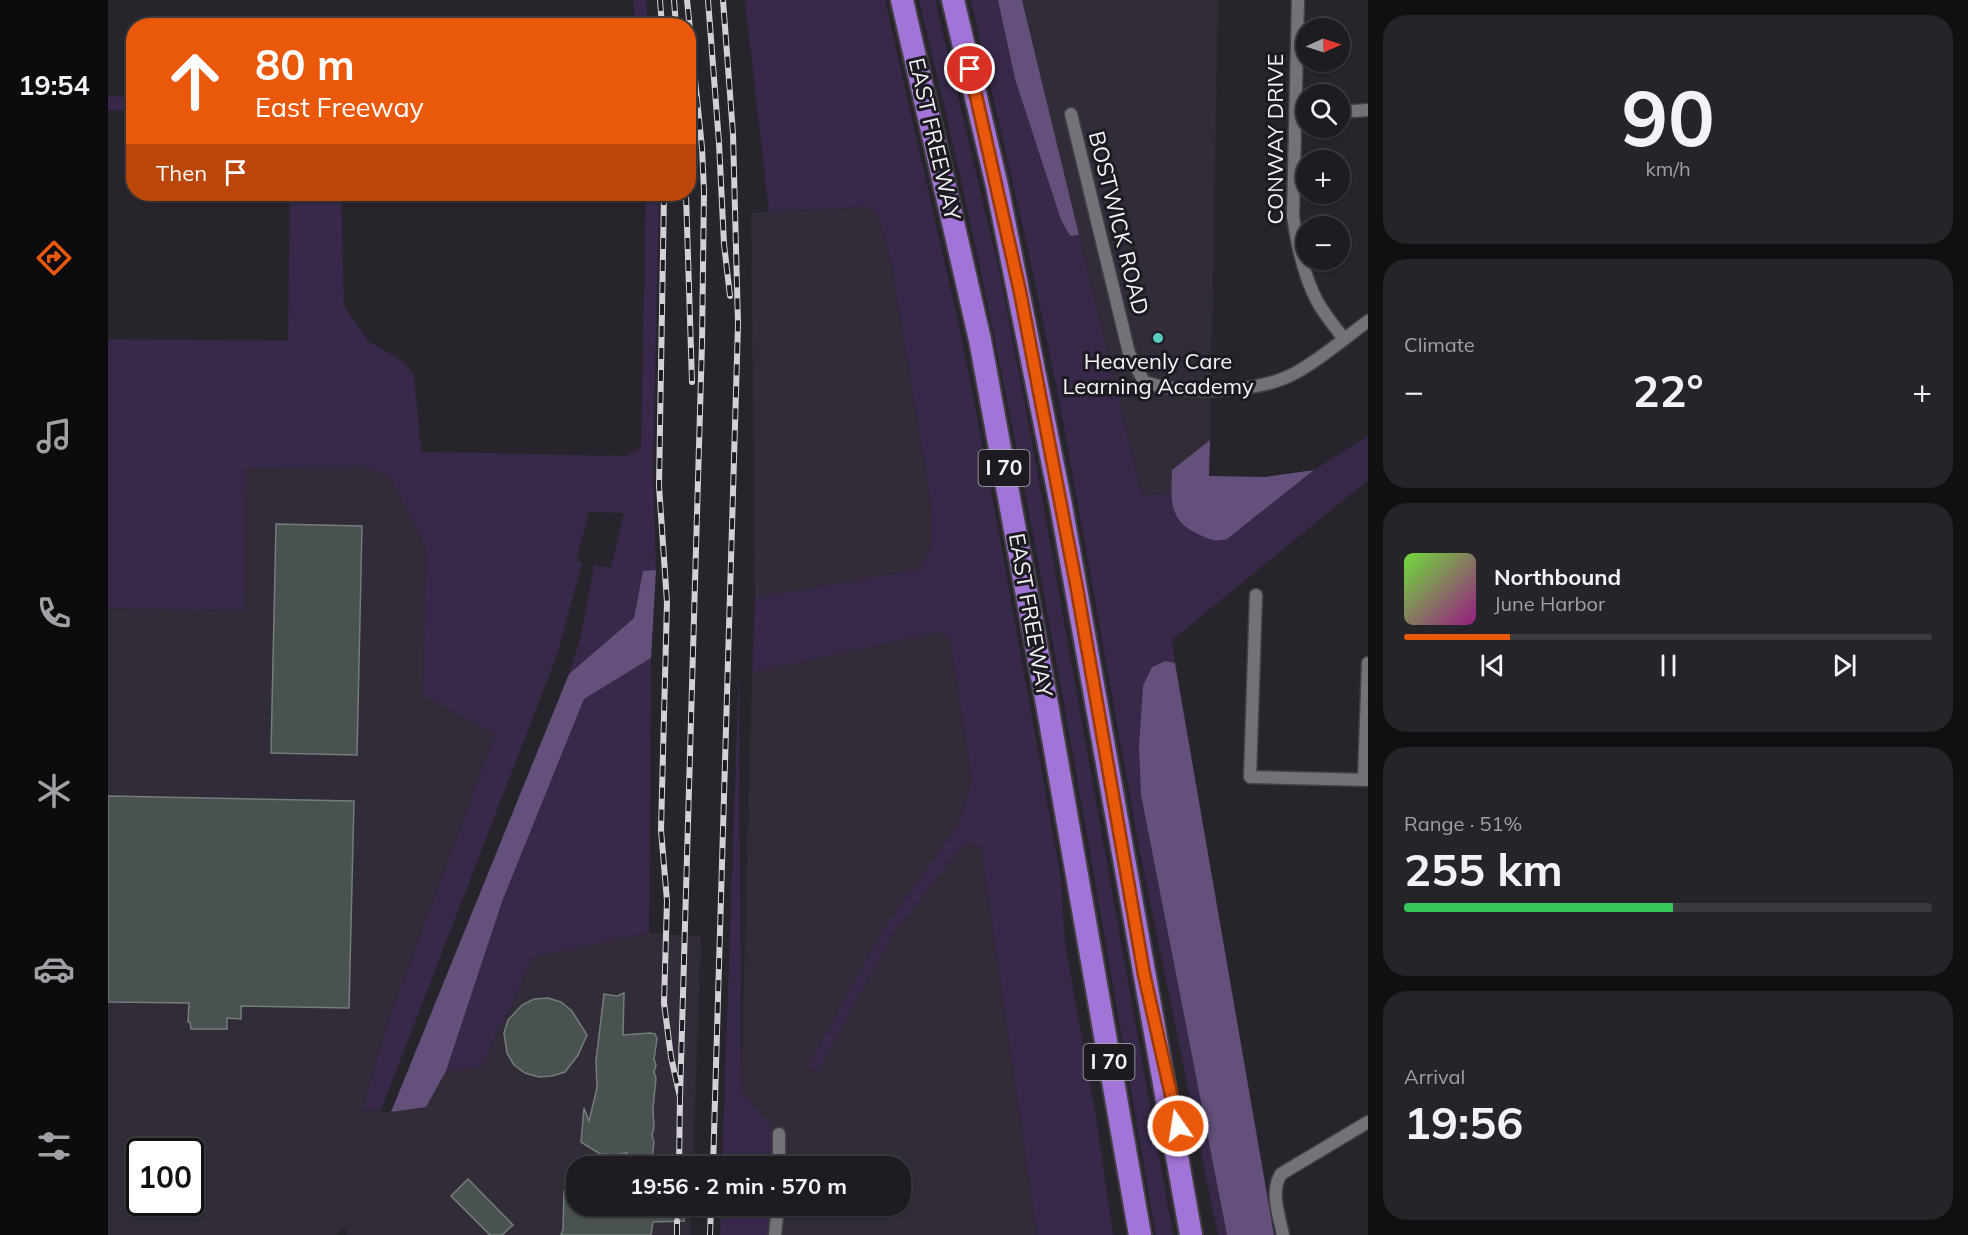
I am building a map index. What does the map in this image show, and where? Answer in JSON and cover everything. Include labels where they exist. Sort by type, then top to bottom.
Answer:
[{"type":"highway","name":"EAST FREEWAY","points":[[902,0],[980,340],[1045,692],[1140,1235]]},
{"type":"highway","name":"I 70","points":[[953,0],[995,174],[1020,292],[1084,631],[1191,1235]]},
{"type":"highway","points":[[1144,974],[1202,1235]]},
{"type":"highway","points":[[1129,1235],[1130,1184]]},
{"type":"street","name":"CONWAY DRIVE","points":[[1298,0],[1300,84]]},
{"type":"street","points":[[1350,111],[1368,110]]},
{"type":"street","name":"BOSTWICK ROAD","points":[[1071,114],[1129,353],[1144,382],[1165,388],[1229,390],[1272,382],[1295,373],[1368,321]]},
{"type":"street","name":"CONWAY DRIVE","points":[[1299,138],[1293,216],[1297,244],[1305,274],[1318,302],[1344,339]]},
{"type":"street","points":[[1256,595],[1250,777],[1366,780],[1368,663]]},
{"type":"street","points":[[1282,1235],[1275,1193],[1275,1183],[1281,1174],[1368,1122]]},
{"type":"street","points":[[779,1134],[779,1156]]},
{"type":"street","points":[[775,1235],[777,1216]]},
{"type":"shaded area","points":[[633,0],[646,0],[647,18],[634,18]]},
{"type":"shaded area","points":[[745,0],[885,0],[961,335],[993,501],[1061,879],[1065,943],[1096,1117],[1113,1235],[1037,1235],[981,847],[965,843],[893,934],[817,1072],[808,1066],[883,930],[958,825],[972,781],[950,639],[939,632],[752,673],[755,598],[919,569],[932,545],[932,509],[890,257],[877,213],[868,207],[769,212]]},
{"type":"shaded area","points":[[919,0],[935,0],[998,266],[1030,431],[1173,1235],[1156,1235],[1076,770],[1019,461],[955,153]]},
{"type":"shaded area","points":[[971,0],[998,0],[1015,79],[1061,220],[1070,236],[1079,235],[1142,496],[1171,492],[1175,515],[1227,539],[1314,470],[1368,436],[1368,480],[1172,640],[1175,663],[1166,661],[1141,795],[1227,1235],[1218,1235],[1140,852],[1060,404],[1030,258]]},
{"type":"shaded area","points":[[998,0],[1022,0],[1079,235],[1070,236],[1061,220],[1015,79]]},
{"type":"shaded area","name":"Heavenly Care Learning Academy","points":[[1022,0],[1218,0],[1210,440],[1172,470],[1171,492],[1142,496]]},
{"type":"shaded area","points":[[108,96],[126,97],[126,110],[108,110]]},
{"type":"shaded area","points":[[290,201],[341,201],[344,306],[368,341],[404,362],[414,376],[421,452],[626,456],[641,448],[646,201],[659,201],[653,466],[656,570],[643,571],[634,618],[569,674],[580,640],[594,565],[611,568],[624,513],[589,512],[576,561],[582,563],[557,655],[381,1110],[362,1110],[388,1022],[495,734],[423,696],[426,549],[389,476],[365,467],[245,468],[244,611],[108,608],[108,339],[288,341]]},
{"type":"shaded area","points":[[868,207],[877,213],[890,257],[932,509],[932,545],[919,569],[755,598],[751,213]]},
{"type":"shaded area","points":[[1210,440],[1209,476],[1265,477],[1314,470],[1227,539],[1210,539],[1182,523],[1174,509],[1171,491],[1172,470]]},
{"type":"shaded area","points":[[365,467],[389,476],[426,549],[423,696],[495,733],[388,1022],[362,1110],[391,1112],[426,1107],[446,1071],[481,1067],[534,957],[649,933],[701,936],[693,1156],[566,1156],[566,1216],[691,1216],[690,1235],[348,1235],[344,1227],[336,1235],[108,1235],[108,608],[244,611],[245,468]]},
{"type":"shaded area","points":[[656,570],[651,658],[584,699],[503,899],[446,1071],[426,1107],[391,1112],[569,674],[634,618],[643,571]]},
{"type":"shaded area","points":[[939,632],[950,639],[972,781],[958,825],[883,930],[808,1066],[817,1072],[893,934],[965,843],[981,847],[1037,1235],[769,1235],[772,1216],[911,1216],[911,1156],[772,1156],[771,1125],[741,1091],[752,673]]},
{"type":"shaded area","points":[[651,658],[649,933],[534,957],[481,1067],[446,1071],[503,899],[584,699]]},
{"type":"shaded area","points":[[1166,661],[1175,663],[1274,1235],[1227,1235],[1141,795],[1139,747],[1143,686],[1152,667]]},
{"type":"shaded area","points":[[739,669],[741,1091],[771,1125],[772,1156],[722,1156]]},
{"type":"shaded area","points":[[721,1216],[772,1216],[769,1235],[720,1235]]},
{"type":"building","points":[[276,524],[362,526],[357,755],[271,753]]},
{"type":"building","points":[[108,796],[354,801],[349,1008],[241,1006],[241,1019],[227,1018],[227,1029],[191,1029],[190,1022],[188,1022],[189,1003],[108,1002]]},
{"type":"building","points":[[624,993],[623,1035],[650,1033],[655,1034],[657,1039],[654,1059],[656,1078],[652,1156],[627,1156],[627,1153],[600,1154],[581,1142],[584,1108],[589,1121],[597,1088],[596,1061],[604,994],[617,996]]},
{"type":"building","points":[[548,998],[561,1002],[572,1011],[587,1035],[578,1055],[565,1072],[539,1077],[525,1073],[514,1065],[507,1053],[504,1033],[508,1020],[522,1005],[534,999]]},
{"type":"building","points":[[468,1179],[513,1225],[502,1235],[490,1235],[451,1196]]},
{"type":"building","points":[[566,1190],[566,1216],[684,1216],[684,1221],[653,1222],[651,1235],[561,1235],[564,1191]]},
{"type":"railway","points":[[660,0],[661,18]]},
{"type":"railway","points":[[674,0],[675,18]]},
{"type":"railway","points":[[687,0],[689,18]]},
{"type":"railway","points":[[708,0],[724,244],[730,296]]},
{"type":"railway","points":[[713,1156],[738,324],[733,134],[723,0]]},
{"type":"railway","points":[[680,1097],[702,343],[704,191],[696,89]]},
{"type":"railway","points":[[664,201],[659,486],[667,602],[661,830],[667,901],[664,1003],[671,1057],[680,1097],[679,1156]]},
{"type":"railway","points":[[686,201],[692,382]]},
{"type":"railway","points":[[710,1235],[711,1216]]},
{"type":"railway","points":[[677,1221],[677,1235]]},
{"type":"place","name":"Heavenly Care Learning Academy","points":[[1158,338]]},
{"type":"route","points":[[970,69],[1020,292],[1077,589],[1144,974],[1178,1126]]}]
